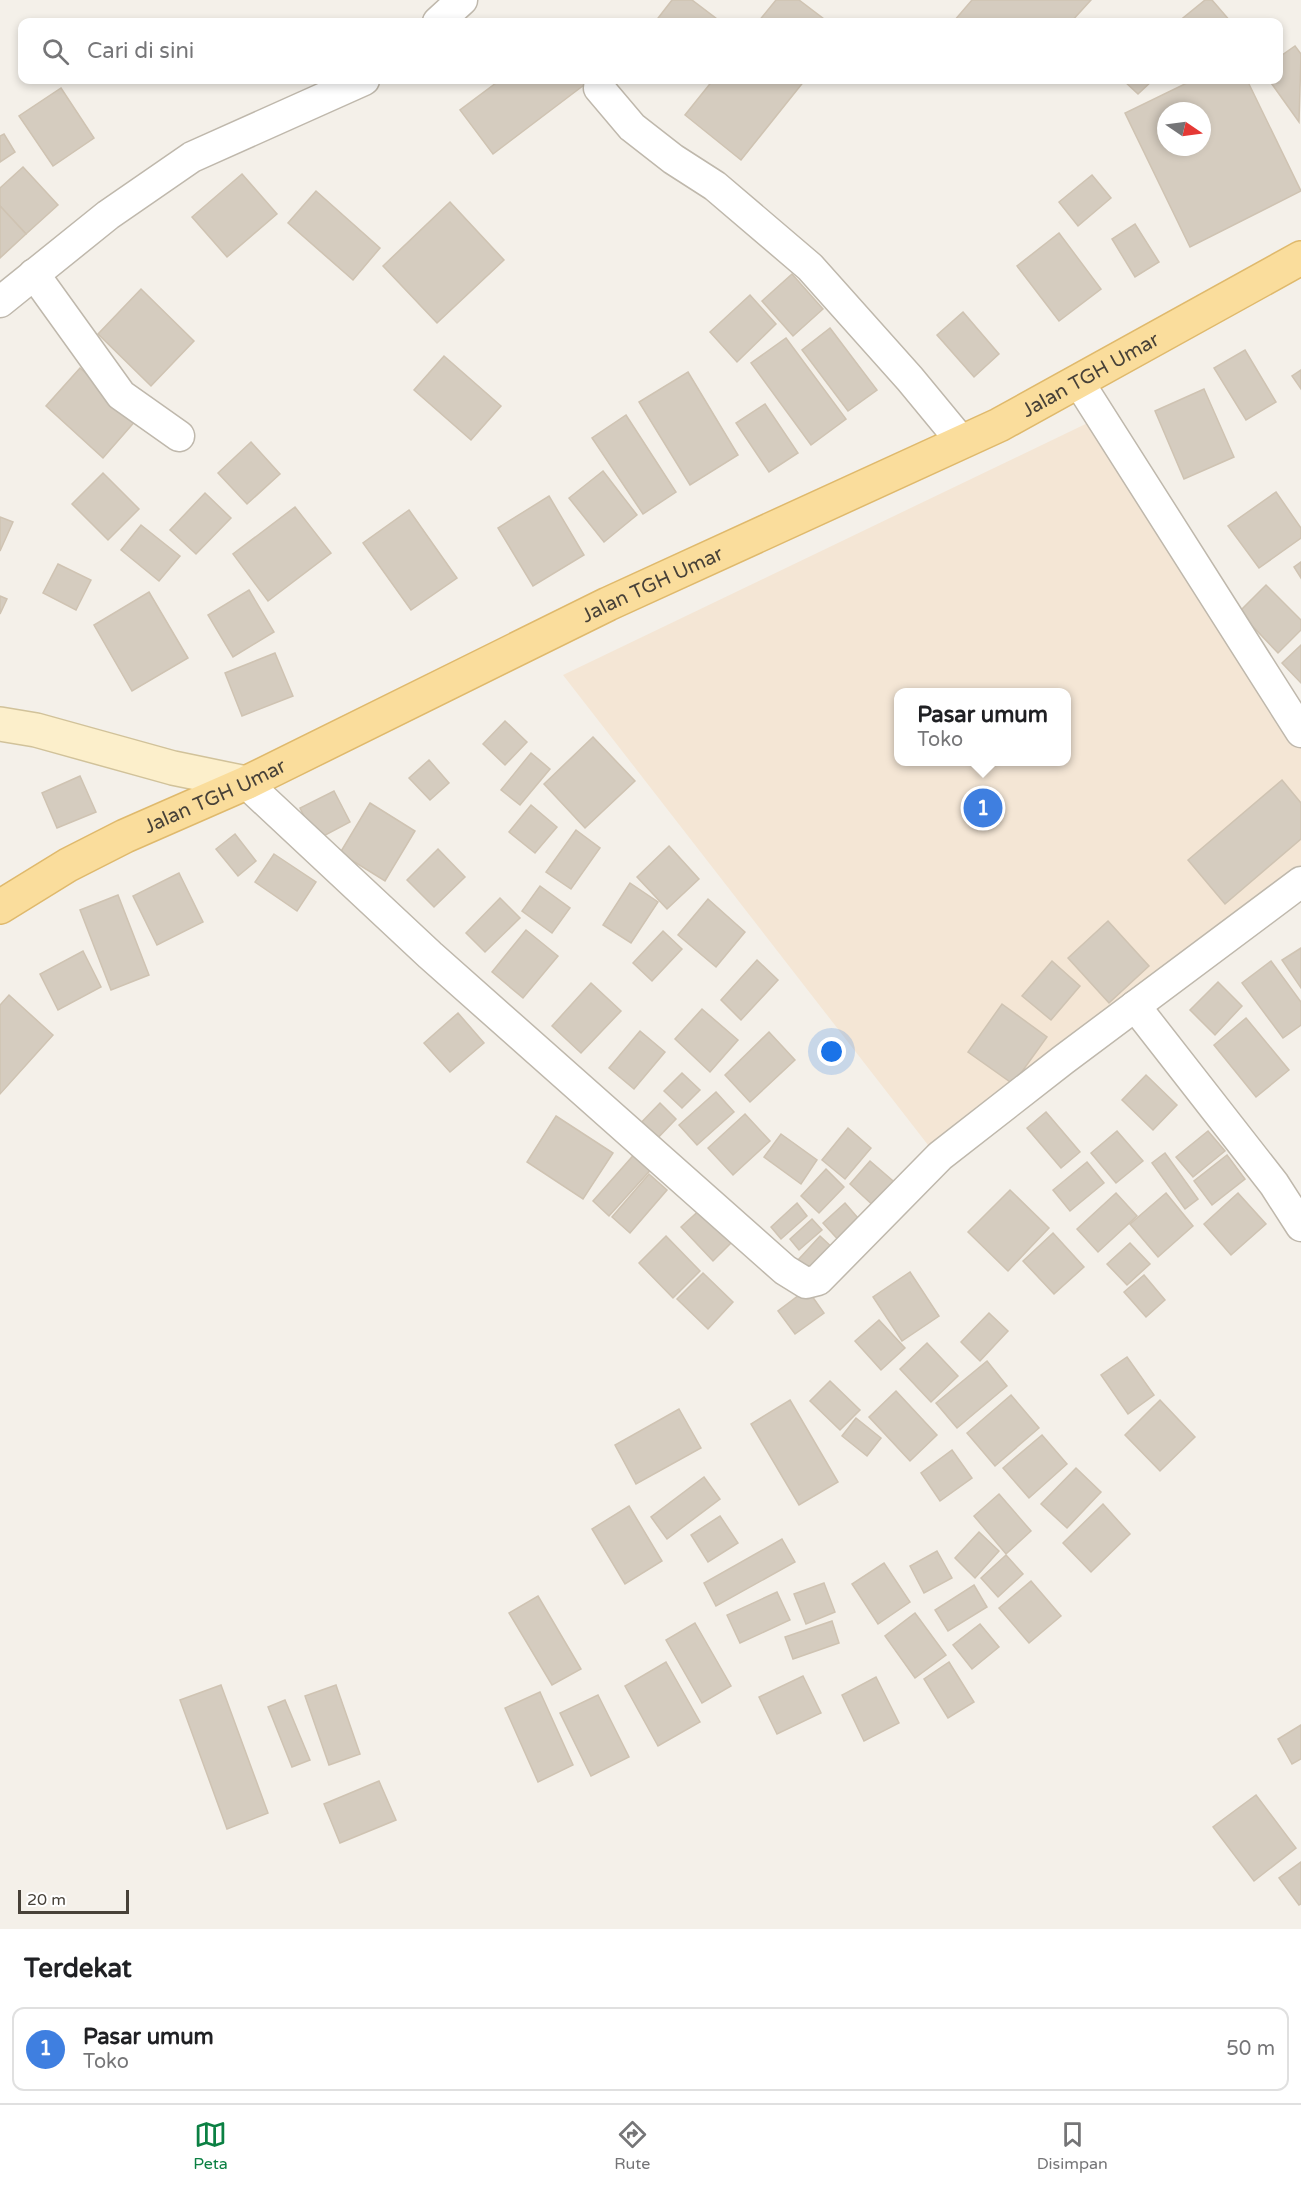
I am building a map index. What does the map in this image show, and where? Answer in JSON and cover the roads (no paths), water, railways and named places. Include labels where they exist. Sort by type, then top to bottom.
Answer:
[{"type":"main road","name":"Jalan TGH Umar","points":[[0,907],[68,865],[124,836],[246,783],[608,604],[962,442],[1301,258]]},
{"type":"street","points":[[442,18],[462,0]]},
{"type":"street","points":[[0,302],[143,190],[192,157],[355,84]]},
{"type":"street","points":[[599,88],[632,127],[673,159],[715,186],[810,267],[910,379],[962,442]]},
{"type":"street","points":[[34,274],[121,395],[179,436]]},
{"type":"street","points":[[1078,381],[1301,732]]},
{"type":"street","points":[[1,725],[36,730],[173,768],[246,783],[439,963],[785,1270],[806,1283],[818,1280],[940,1156],[1135,1006],[1299,886]]},
{"type":"street","points":[[1135,1006],[1274,1184],[1301,1226]]},
{"type":"place","name":"Pasar umum","points":[[983,808]]}]
